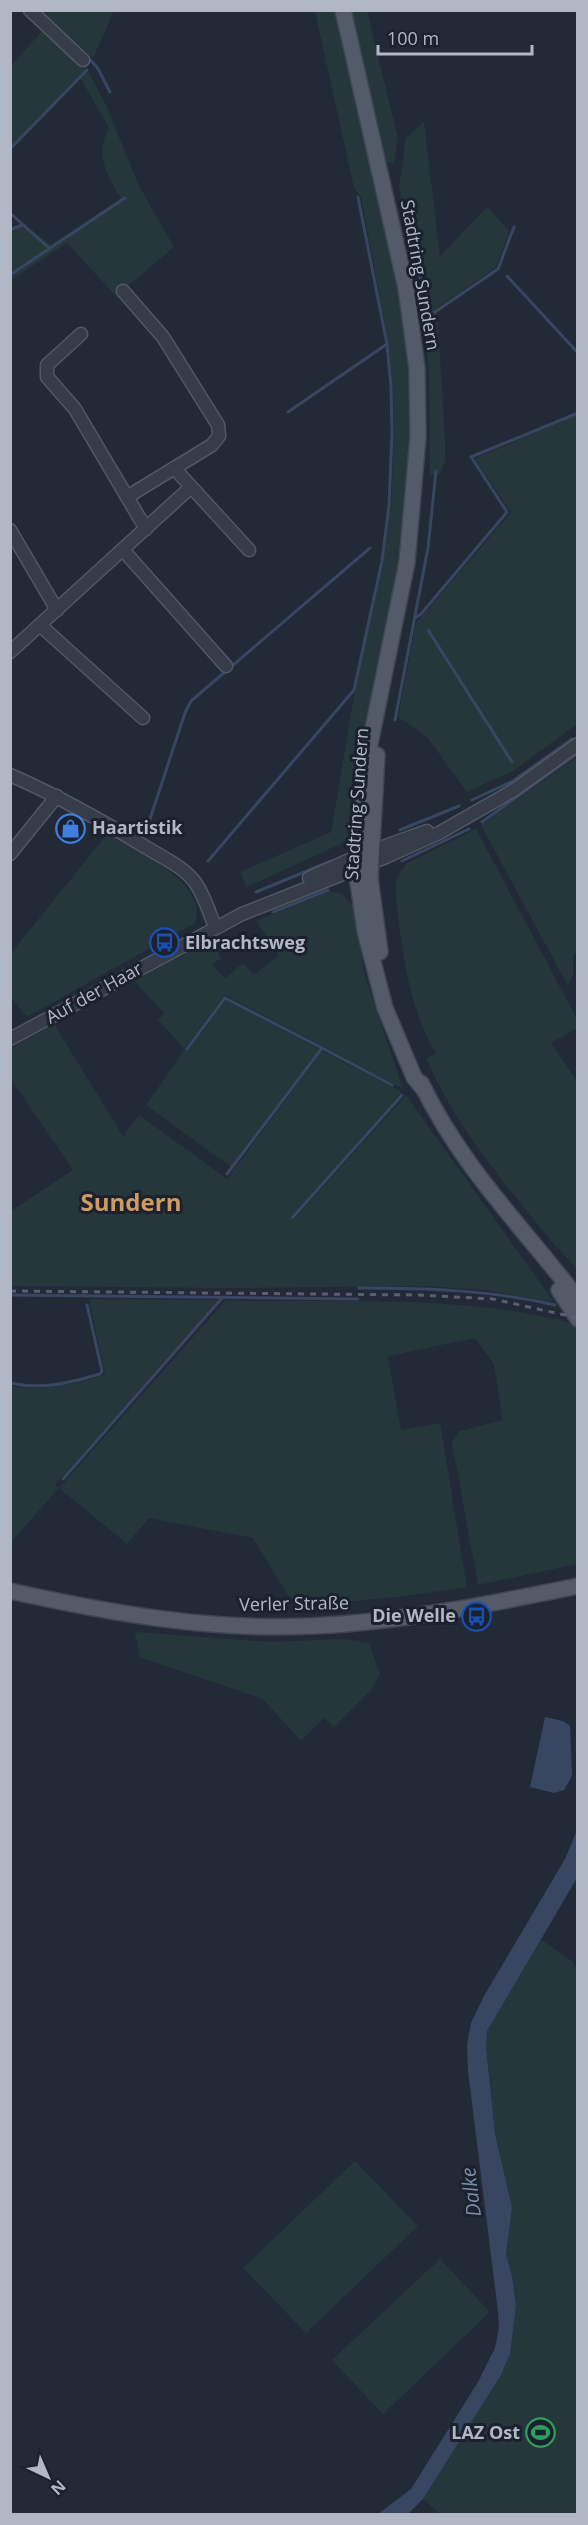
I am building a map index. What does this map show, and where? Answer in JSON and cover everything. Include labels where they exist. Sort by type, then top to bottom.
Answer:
[{"type":"main road","name":"Stadtring Sundern","points":[[343,10],[406,288],[417,369],[418,437],[414,501],[407,562],[389,657],[364,860],[376,934],[388,991],[410,1060],[457,1149],[521,1232],[578,1299]]},
{"type":"main road","name":"Stadtring Sundern","points":[[521,1232],[578,1319]]},
{"type":"main road","name":"Verler Straße","points":[[10,1591],[97,1610],[166,1621],[311,1626],[436,1613],[578,1586]]},
{"type":"street","points":[[30,10],[82,60]]},
{"type":"street","points":[[123,291],[163,337],[218,425],[219,436],[212,445],[127,496]]},
{"type":"street","points":[[81,334],[47,365],[47,376],[75,409],[146,529]]},
{"type":"street","points":[[174,468],[249,550]]},
{"type":"street","points":[[10,652],[191,487]]},
{"type":"street","points":[[10,531],[57,610]]},
{"type":"street","points":[[123,550],[226,666]]},
{"type":"street","points":[[40,625],[143,718]]},
{"type":"street","name":"Auf der Haar","points":[[10,1039],[277,893],[440,833],[514,790],[578,744]]},
{"type":"street","points":[[10,775],[57,796],[183,871],[193,880],[201,893],[215,927]]},
{"type":"street","points":[[10,854],[57,796]]},
{"type":"shaded area","points":[[42,11],[114,11],[93,58]]},
{"type":"shaded area","points":[[315,11],[337,11],[398,281],[410,365],[412,436],[401,560],[361,754],[354,819],[349,840],[247,887],[240,872],[331,832],[354,696],[383,561],[391,507],[394,433],[389,347],[361,197],[354,188]]},
{"type":"shaded area","points":[[348,11],[367,11],[398,138],[394,164],[384,162]]},
{"type":"shaded area","points":[[44,29],[86,69],[11,147],[11,66]]},
{"type":"shaded area","points":[[88,71],[107,107],[138,184],[174,247],[116,296],[67,243],[11,280],[10,228],[22,223],[51,245],[121,198],[104,164],[103,146],[109,128],[81,79]]},
{"type":"shaded area","points":[[424,122],[440,256],[487,207],[509,231],[496,267],[437,308],[445,440],[445,461],[439,475],[430,475],[429,368],[419,289],[399,186],[406,138]]},
{"type":"shaded area","points":[[577,415],[577,724],[513,771],[467,792],[427,737],[398,717],[416,623],[511,512],[474,459]]},
{"type":"shaded area","points":[[577,757],[578,951],[573,955],[573,975],[568,986],[481,825]]},
{"type":"shaded area","points":[[476,829],[577,1019],[577,1028],[551,1043],[577,1081],[577,1270],[483,1155],[451,1108],[426,1058],[436,1054],[421,1022],[410,987],[396,902],[397,879],[407,863]]},
{"type":"shaded area","points":[[108,833],[151,858],[181,881],[192,894],[197,908],[195,923],[27,1017],[11,997],[11,953]]},
{"type":"shaded area","points":[[330,891],[342,894],[354,906],[364,973],[403,1089],[225,995],[185,1048],[188,1051],[226,1000],[319,1049],[231,1167],[146,1105],[185,1049],[158,1020],[164,1013],[134,981],[212,939],[221,958],[212,965],[225,978],[243,963],[254,975],[279,955],[256,921]]},
{"type":"shaded area","points":[[54,1024],[123,1136],[139,1115],[227,1179],[322,1051],[402,1092],[290,1218],[293,1220],[406,1095],[554,1302],[484,1290],[426,1286],[226,1288],[11,1286],[11,1211],[73,1170],[11,1079],[11,1048]]},
{"type":"shaded area","points":[[89,1299],[218,1300],[55,1485],[59,1488],[11,1542],[11,1386],[47,1387],[105,1375]]},
{"type":"shaded area","points":[[226,1300],[445,1304],[532,1314],[575,1324],[577,1328],[577,1564],[478,1585],[452,1442],[460,1431],[503,1420],[494,1364],[475,1338],[388,1356],[401,1430],[440,1423],[467,1587],[406,1596],[295,1607],[253,1538],[149,1518],[127,1544],[59,1488]]},
{"type":"shaded area","points":[[135,1632],[271,1642],[344,1639],[369,1643],[380,1674],[372,1689],[334,1727],[324,1718],[301,1741],[263,1699],[139,1657]]},
{"type":"shaded area","points":[[540,1939],[573,1962],[577,1970],[577,2514],[440,2514],[423,2499],[501,2375],[510,2354],[516,2306],[512,2276],[506,2255],[512,2207],[495,2134],[486,2047],[487,2031]]},
{"type":"shaded area","points":[[355,2161],[418,2226],[306,2333],[243,2268]]},
{"type":"shaded area","points":[[440,2259],[490,2312],[383,2414],[332,2360]]},
{"type":"water","points":[[545,1717],[563,1721],[570,1726],[572,1776],[564,1790],[554,1793],[530,1787]]},
{"type":"water","points":[[577,1830],[577,1878],[487,2031],[486,2047],[495,2134],[512,2207],[506,2255],[512,2276],[516,2306],[510,2354],[501,2375],[423,2499],[408,2514],[378,2514],[411,2489],[478,2382],[495,2348],[499,2328],[498,2312],[468,2071],[467,2045],[471,2023],[484,1996],[565,1859]]},
{"type":"waterway","points":[[87,57],[97,67],[110,92]]},
{"type":"waterway","points":[[10,149],[87,70]]},
{"type":"waterway","points":[[208,861],[354,690],[382,561],[389,506],[392,433],[387,344],[358,197]]},
{"type":"waterway","points":[[10,275],[125,198]]},
{"type":"waterway","points":[[406,210],[427,309],[430,313],[435,312],[498,269],[514,227]]},
{"type":"waterway","points":[[10,213],[50,249]]},
{"type":"waterway","points":[[10,230],[22,225]]},
{"type":"waterway","points":[[507,276],[578,353]]},
{"type":"waterway","points":[[288,412],[387,344]]},
{"type":"waterway","points":[[415,618],[421,614],[507,512],[471,457],[578,413]]},
{"type":"waterway","points":[[395,720],[428,548],[436,471]]},
{"type":"waterway","points":[[146,831],[191,701],[370,548]]},
{"type":"waterway","points":[[428,630],[512,762]]},
{"type":"waterway","points":[[472,800],[513,781],[572,739]]},
{"type":"waterway","points":[[482,822],[578,753]]},
{"type":"waterway","points":[[400,830],[459,806]]},
{"type":"waterway","points":[[402,861],[469,829]]},
{"type":"waterway","points":[[256,892],[331,861]]},
{"type":"waterway","points":[[273,912],[328,890]]},
{"type":"waterway","points":[[187,1049],[225,998],[322,1048]]},
{"type":"waterway","points":[[227,1174],[322,1048],[392,1085]]},
{"type":"waterway","points":[[292,1218],[402,1095]]},
{"type":"waterway","points":[[359,1288],[458,1291],[507,1296],[555,1305]]},
{"type":"waterway","points":[[10,1295],[358,1299]]},
{"type":"waterway","points":[[63,1479],[222,1298]]},
{"type":"waterway","points":[[10,1383],[45,1386],[100,1374],[102,1371],[87,1305]]},
{"type":"railway","points":[[10,1291],[419,1295],[493,1299],[578,1318]]},
{"type":"place","name":"Haartistik","points":[[71,828]]},
{"type":"place","name":"Elbrachtsweg","points":[[164,943]]},
{"type":"place","name":"Die Welle","points":[[477,1616]]},
{"type":"place","name":"LAZ Ost","points":[[541,2433]]},
{"type":"district","name":"Sundern","points":[[131,1203]]},
{"type":"water label","name":"Dalke","points":[[471,2192]]}]
